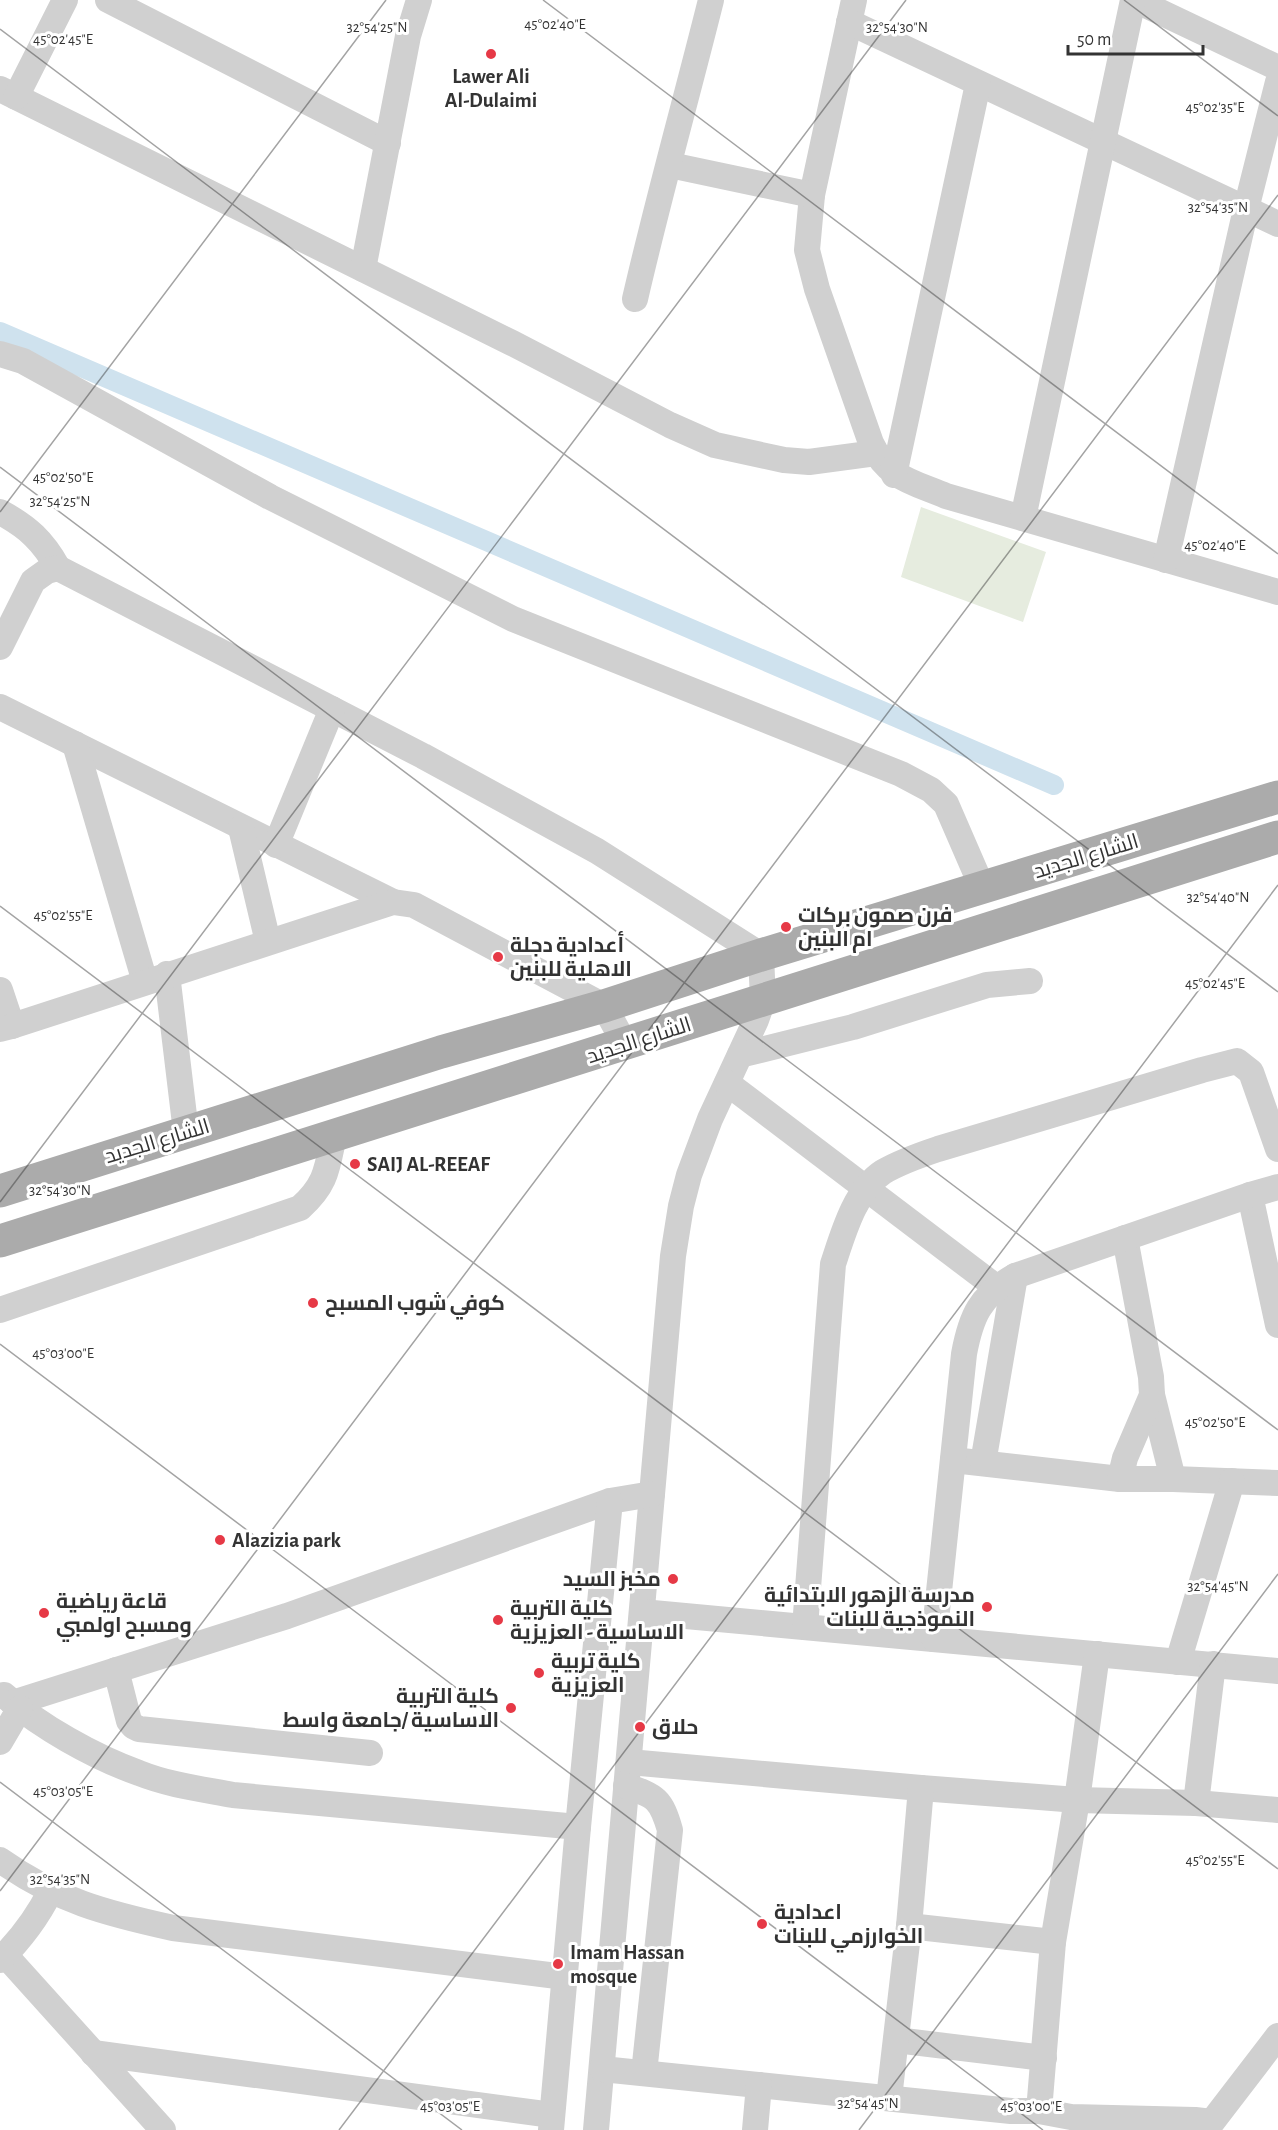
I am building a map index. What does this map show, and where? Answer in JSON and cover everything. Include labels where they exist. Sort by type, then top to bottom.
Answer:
[{"type":"main road","name":"الشارع الجديد","points":[[0,1191],[441,1052],[604,1006],[761,955],[1278,797]]},
{"type":"main road","name":"الشارع الجديد","points":[[0,1240],[1278,837]]},
{"type":"street","points":[[65,0],[8,93],[512,343],[670,426],[715,445],[784,460],[809,462],[876,453]]},
{"type":"street","points":[[108,0],[388,143]]},
{"type":"street","points":[[635,299],[658,199],[669,165],[711,0]]},
{"type":"street","points":[[1023,518],[1134,0],[1278,68]]},
{"type":"street","points":[[363,269],[408,36],[411,3]]},
{"type":"street","points":[[1278,224],[978,84],[851,11],[812,195],[807,250],[817,289],[881,462],[894,475],[946,496],[1278,592]]},
{"type":"street","points":[[1166,560],[1246,209],[1278,82]]},
{"type":"street","points":[[894,475],[978,84]]},
{"type":"street","points":[[669,165],[812,195]]},
{"type":"street","points":[[0,354],[23,361],[270,497],[513,619],[901,774],[931,790],[946,804],[982,887]]},
{"type":"street","points":[[0,512],[23,524],[49,552],[58,568],[423,756],[597,851],[761,955],[763,1000],[710,1119],[689,1175],[681,1206],[673,1256],[596,2130]]},
{"type":"street","points":[[0,647],[33,581],[47,571],[58,568]]},
{"type":"street","points":[[0,707],[393,902],[414,905],[604,1006],[625,1044]]},
{"type":"street","points":[[276,845],[332,709]]},
{"type":"street","points":[[75,744],[156,978],[186,1132]]},
{"type":"street","points":[[241,828],[268,942]]},
{"type":"street","points":[[0,990],[6,1027],[393,902]]},
{"type":"street","points":[[740,1055],[853,1027],[987,985],[1030,981]]},
{"type":"street","points":[[805,1627],[832,1275],[848,1220],[867,1189],[881,1173],[938,1149],[1237,1061],[1251,1072],[1278,1149]]},
{"type":"street","points":[[727,1083],[867,1189],[1005,1281]]},
{"type":"street","points":[[0,1310],[300,1208],[314,1195],[324,1179],[334,1135]]},
{"type":"street","points":[[934,1639],[964,1354],[969,1326],[977,1309],[1005,1281],[1278,1187]]},
{"type":"street","points":[[1250,1195],[1278,1325]]},
{"type":"street","points":[[1125,1238],[1151,1377],[1152,1395],[1173,1479]]},
{"type":"street","points":[[983,1463],[1005,1281]]},
{"type":"street","points":[[1120,1479],[1125,1458],[1152,1395]]},
{"type":"street","points":[[953,1460],[1120,1479],[1278,1484]]},
{"type":"street","points":[[1178,1662],[1232,1481]]},
{"type":"street","points":[[11,1701],[287,1616],[610,1501],[652,1494]]},
{"type":"street","points":[[93,2053],[552,2122],[610,1501]]},
{"type":"street","points":[[642,1612],[1278,1671]]},
{"type":"street","points":[[1039,2111],[1053,1942],[1077,1800],[1097,1654]]},
{"type":"street","points":[[1196,1803],[1213,1664]]},
{"type":"street","points":[[116,1670],[129,1721],[139,1729],[370,1753]]},
{"type":"street","points":[[11,1701],[88,1750],[138,1773],[185,1787],[232,1795],[578,1827]]},
{"type":"street","points":[[0,1742],[11,1701]]},
{"type":"street","points":[[628,1774],[921,1788],[1077,1800],[1196,1803],[1278,1810]]},
{"type":"street","points":[[628,1774],[663,1807],[670,1830],[644,2073]]},
{"type":"street","points":[[889,2098],[909,1926],[921,1788]]},
{"type":"street","points":[[0,1860],[50,1892],[83,1905],[173,1928],[565,1977]]},
{"type":"street","points":[[50,1892],[24,1935],[2,1957],[163,2130]]},
{"type":"street","points":[[909,1926],[1053,1942]]},
{"type":"street","points":[[602,2069],[1011,2111],[1039,2111],[1073,2124],[1195,2120],[1212,2126],[1278,2036]]},
{"type":"street","points":[[896,2040],[1044,2058]]},
{"type":"street","points":[[755,2130],[759,2085]]},
{"type":"shaded area","points":[[921,507],[1046,552],[1023,622],[901,577]]},
{"type":"waterway","points":[[0,332],[1054,785]]},
{"type":"place","name":"Lawer Ali Al-Dulaimi","points":[[491,54]]},
{"type":"place","name":"فرن صمون بركات ام البنين","points":[[786,927]]},
{"type":"place","name":"أعدادية دجلة الاهلية للبنين","points":[[498,957]]},
{"type":"place","name":"SAIJ AL-REEAF","points":[[355,1164]]},
{"type":"place","name":"كوفي شوب المسبح","points":[[313,1303]]},
{"type":"place","name":"Alazizia park","points":[[220,1540]]},
{"type":"place","name":"مخبز السيد","points":[[673,1579]]},
{"type":"place","name":"مدرسة الزهور الابتدائية النموذجية للبنات","points":[[987,1607]]},
{"type":"place","name":"قاعة رياضية ومسبح اولمبي","points":[[44,1613]]},
{"type":"place","name":"كلية التربية الاساسية - العزيزية","points":[[498,1620]]},
{"type":"place","name":"كلية تربية العزيزية","points":[[539,1673]]},
{"type":"place","name":"كلية التربية الاساسية /جامعة واسط","points":[[511,1708]]},
{"type":"place","name":"حلاق","points":[[640,1727]]},
{"type":"place","name":"اعدادية الخوارزمي للبنات","points":[[762,1924]]},
{"type":"place","name":"Imam Hassan mosque","points":[[558,1964]]}]
